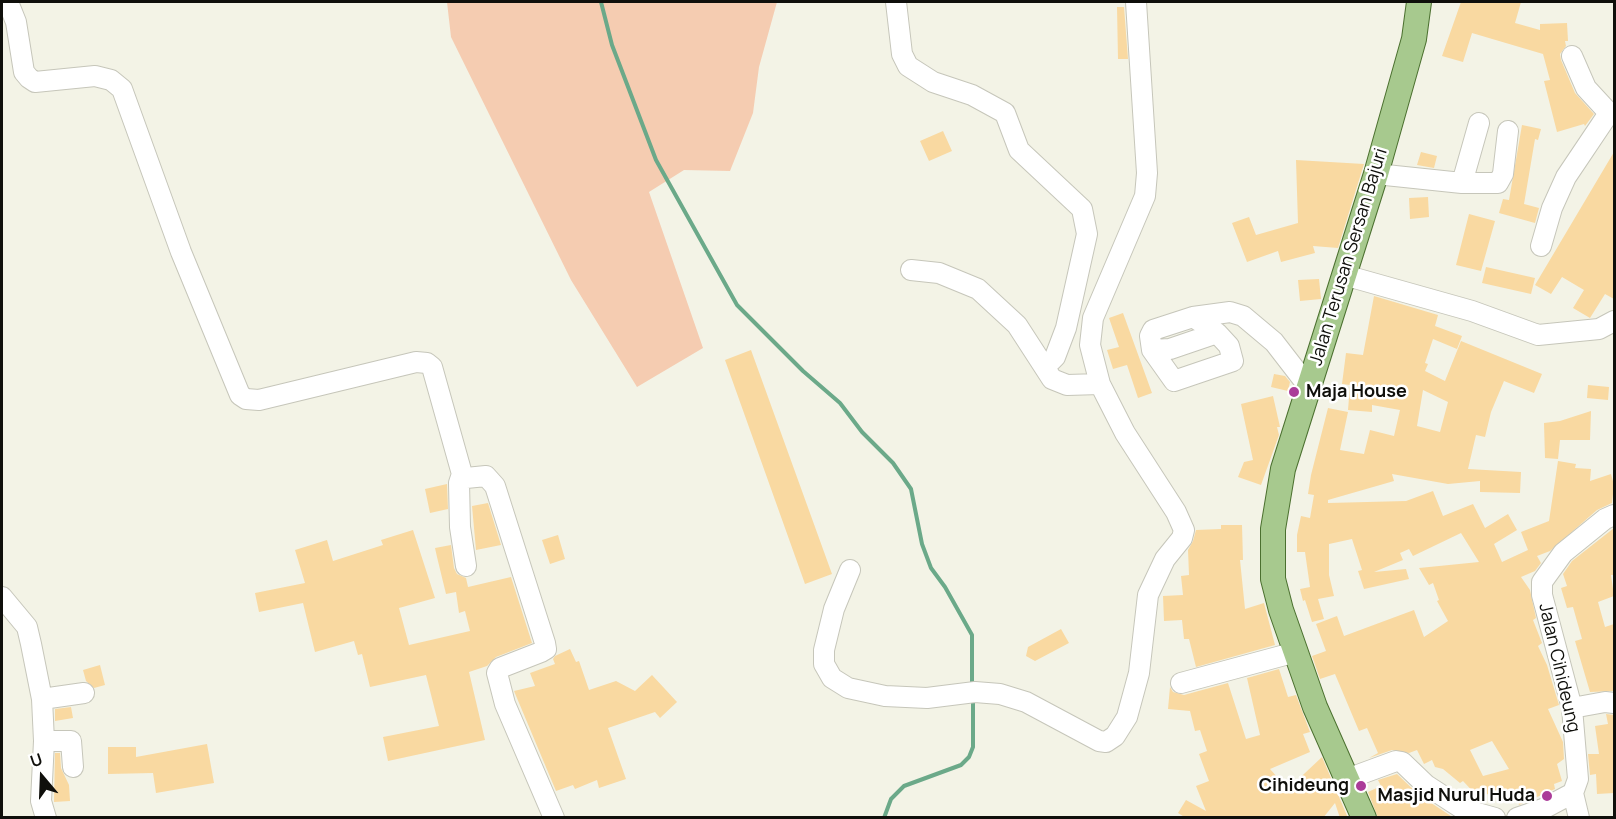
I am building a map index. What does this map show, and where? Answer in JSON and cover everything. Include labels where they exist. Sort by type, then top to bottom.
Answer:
[{"type":"main road","name":"Jalan Terusan Sersan Bajuri","points":[[1364,818],[1315,707],[1281,610],[1274,579],[1273,529],[1283,469],[1376,174],[1414,39],[1419,2]]},
{"type":"street","points":[[8,2],[16,22],[24,72],[29,78],[35,82],[95,76],[111,80],[122,89],[181,252],[240,396],[259,400],[416,362],[427,363],[433,369],[462,474],[466,478],[486,476],[491,479],[545,643],[546,649],[500,669],[497,673],[505,704],[554,818]]},
{"type":"street","points":[[896,2],[902,54],[908,66],[933,82],[972,95],[1005,113],[1019,150],[1082,209],[1086,234],[1065,328],[1055,357],[1045,367]]},
{"type":"street","points":[[850,570],[834,609],[824,650],[824,664],[832,678],[848,688],[885,696],[927,698],[975,692],[1000,694],[1026,702],[1099,741],[1106,742],[1114,736],[1127,717],[1139,673],[1148,595],[1166,559],[1182,538],[1184,530],[1176,512],[1125,433],[1100,384],[1090,345],[1093,318],[1145,196],[1147,173],[1136,2]]},
{"type":"street","points":[[1541,246],[1552,208],[1566,177],[1612,113],[1586,88],[1572,56]]},
{"type":"street","points":[[1462,183],[1479,123]]},
{"type":"street","points":[[1376,174],[1462,183],[1498,183],[1503,174],[1508,131]]},
{"type":"street","points":[[911,270],[939,273],[978,289],[1017,325],[1052,379],[1059,383],[1100,384]]},
{"type":"street","points":[[1344,275],[1472,311],[1538,335],[1599,329],[1614,321]]},
{"type":"street","points":[[1194,317],[1217,333],[1229,346],[1233,361],[1174,381],[1152,350],[1150,336],[1153,330],[1194,317],[1230,312],[1243,316],[1274,342],[1308,386]]},
{"type":"street","points":[[1152,350],[1170,349],[1217,333]]},
{"type":"street","points":[[462,474],[459,483],[460,527],[466,566]]},
{"type":"street","name":"Jalan Cihideung","points":[[1572,793],[1578,779],[1578,759],[1572,708],[1542,595],[1542,582],[1563,554],[1605,519],[1614,515]]},
{"type":"street","points":[[3,600],[27,627],[42,699],[44,741],[41,801],[46,818]]},
{"type":"street","points":[[1181,683],[1296,652]]},
{"type":"street","points":[[42,699],[84,693]]},
{"type":"street","points":[[1572,708],[1598,702],[1614,703]]},
{"type":"street","points":[[44,741],[71,741],[73,767]]},
{"type":"street","points":[[1347,779],[1396,760],[1402,762],[1426,785],[1463,809],[1495,818]]},
{"type":"street","points":[[1517,818],[1543,809],[1572,793],[1579,818]]},
{"type":"shaded area","points":[[447,2],[777,2],[759,67],[753,113],[730,171],[684,170],[649,192],[703,348],[637,387],[571,280],[451,37]]},
{"type":"building","points":[[1461,2],[1521,2],[1515,23],[1540,30],[1540,24],[1567,23],[1568,41],[1565,41],[1566,46],[1560,54],[1561,60],[1575,93],[1594,114],[1585,126],[1584,124],[1557,132],[1544,81],[1550,80],[1543,54],[1472,33],[1463,62],[1442,56]]},
{"type":"building","points":[[1117,7],[1124,7],[1128,59],[1118,59]]},
{"type":"building","points":[[1522,125],[1541,129],[1538,140],[1535,139],[1524,204],[1539,208],[1535,223],[1499,213],[1503,199],[1509,200]]},
{"type":"building","points":[[943,131],[952,151],[929,161],[920,141]]},
{"type":"building","points":[[1421,152],[1437,156],[1434,168],[1417,165]]},
{"type":"building","points":[[1614,152],[1614,299],[1605,294],[1590,318],[1573,308],[1584,290],[1562,277],[1551,294],[1535,285]]},
{"type":"building","points":[[1296,160],[1364,164],[1338,248],[1313,246],[1315,253],[1281,262],[1278,251],[1247,262],[1232,223],[1249,217],[1256,235],[1298,223]]},
{"type":"building","points":[[1428,197],[1429,217],[1410,219],[1409,198]]},
{"type":"building","points":[[1469,214],[1495,221],[1481,271],[1456,265]]},
{"type":"building","points":[[1486,267],[1535,278],[1531,294],[1482,283]]},
{"type":"building","points":[[1319,279],[1321,299],[1300,301],[1298,280]]},
{"type":"building","points":[[1374,296],[1438,315],[1435,326],[1462,336],[1457,349],[1433,339],[1425,363],[1428,364],[1425,371],[1445,381],[1461,341],[1542,374],[1534,393],[1504,381],[1491,412],[1485,437],[1476,435],[1468,469],[1521,472],[1520,493],[1480,492],[1480,481],[1448,484],[1392,474],[1394,481],[1328,500],[1328,503],[1406,501],[1433,491],[1443,516],[1473,504],[1485,528],[1508,514],[1517,530],[1494,544],[1502,562],[1528,550],[1521,532],[1549,521],[1558,461],[1576,464],[1575,468],[1591,469],[1590,481],[1611,474],[1614,485],[1612,503],[1597,510],[1550,551],[1537,556],[1541,563],[1535,571],[1521,577],[1530,590],[1536,618],[1533,620],[1542,643],[1538,646],[1547,665],[1559,705],[1548,709],[1563,742],[1564,759],[1557,764],[1562,781],[1554,784],[1555,789],[1519,805],[1518,801],[1509,801],[1505,789],[1478,797],[1463,781],[1460,783],[1443,769],[1435,767],[1432,760],[1424,764],[1417,750],[1409,753],[1392,750],[1369,758],[1378,753],[1367,728],[1359,731],[1335,674],[1320,679],[1312,656],[1326,651],[1316,624],[1337,616],[1344,636],[1414,610],[1424,637],[1448,621],[1437,601],[1439,600],[1433,583],[1429,585],[1419,568],[1479,562],[1461,533],[1413,556],[1409,549],[1400,553],[1403,560],[1374,572],[1406,569],[1409,579],[1364,589],[1358,571],[1362,570],[1352,539],[1329,544],[1329,575],[1334,596],[1318,599],[1324,619],[1312,622],[1300,589],[1310,587],[1305,552],[1297,552],[1297,535],[1301,516],[1310,518],[1314,495],[1308,494],[1311,475],[1328,408],[1348,412],[1340,450],[1364,454],[1370,430],[1394,436],[1400,410],[1372,405],[1372,412],[1348,410],[1350,385],[1342,384],[1346,353],[1363,355]],"holes":[[[1423,390],[1448,402],[1440,432],[1417,426]],[[1492,741],[1509,769],[1483,776],[1470,750]]]},
{"type":"building","points":[[1123,313],[1152,393],[1138,398],[1127,365],[1113,369],[1107,350],[1119,347],[1109,318]]},
{"type":"building","points":[[751,350],[832,574],[805,584],[725,360]]},
{"type":"building","points":[[1274,374],[1285,376],[1290,382],[1288,391],[1271,387]]},
{"type":"building","points":[[1588,385],[1609,387],[1608,400],[1587,398]]},
{"type":"building","points":[[1273,396],[1280,427],[1277,427],[1279,435],[1261,485],[1238,477],[1244,462],[1253,460],[1241,404]]},
{"type":"building","points":[[1591,411],[1590,440],[1560,440],[1558,459],[1545,458],[1544,423],[1560,421]]},
{"type":"building","points":[[447,484],[448,509],[430,513],[425,489]]},
{"type":"building","points":[[488,503],[501,545],[476,550],[472,506]]},
{"type":"building","points":[[1221,525],[1242,525],[1243,560],[1240,560],[1245,609],[1264,603],[1275,645],[1196,667],[1189,639],[1184,639],[1182,620],[1164,621],[1163,596],[1183,595],[1181,576],[1189,575],[1188,550],[1196,530],[1221,529]]},
{"type":"building","points":[[1614,528],[1614,575],[1611,575],[1614,596],[1598,602],[1605,627],[1614,624],[1614,691],[1590,692],[1575,641],[1582,639],[1573,607],[1567,608],[1561,588],[1567,586],[1563,574],[1572,561]]},
{"type":"building","points":[[413,530],[435,598],[399,608],[409,645],[470,631],[465,611],[459,613],[456,592],[446,594],[435,548],[451,545],[454,568],[457,574],[466,578],[468,587],[511,577],[532,643],[496,657],[487,666],[469,672],[485,740],[388,761],[383,737],[439,726],[426,675],[370,687],[362,654],[358,655],[354,641],[315,652],[303,603],[259,612],[255,593],[305,583],[295,550],[327,540],[333,561],[383,545],[381,540]]},
{"type":"building","points":[[558,535],[565,559],[550,564],[542,540]]},
{"type":"building","points":[[1061,629],[1069,643],[1035,661],[1026,656],[1028,647]]},
{"type":"building","points":[[570,649],[576,662],[579,661],[589,690],[616,681],[635,691],[652,675],[677,702],[660,718],[655,712],[608,728],[626,779],[599,788],[597,780],[575,789],[573,785],[556,791],[514,691],[535,686],[530,673],[555,664],[553,659],[555,656]]},
{"type":"building","points":[[100,665],[105,685],[94,688],[86,681],[83,670]]},
{"type":"building","points":[[1279,669],[1288,697],[1296,695],[1310,732],[1303,734],[1310,752],[1270,769],[1288,789],[1322,757],[1348,818],[1340,818],[1335,803],[1323,818],[1186,818],[1178,813],[1186,800],[1206,811],[1196,786],[1209,781],[1199,754],[1207,751],[1200,730],[1195,731],[1190,711],[1168,709],[1170,687],[1173,692],[1184,695],[1228,683],[1246,739],[1260,735],[1247,678]]},
{"type":"building","points":[[71,707],[73,718],[55,721],[55,709]]},
{"type":"building","points":[[1606,714],[1614,715],[1614,793],[1597,794],[1596,774],[1590,775],[1588,754],[1599,754],[1595,726],[1608,724]]},
{"type":"building","points":[[207,744],[214,783],[156,793],[153,773],[108,774],[108,747],[136,747],[136,757]]},
{"type":"building","points":[[55,753],[60,753],[61,768],[69,785],[70,801],[54,802]]},
{"type":"building","points":[[1397,774],[1419,795],[1454,818],[1378,818],[1368,792],[1381,786],[1378,780]]},
{"type":"waterway","points":[[601,2],[612,45],[656,160],[737,305],[803,371],[840,403],[862,432],[893,463],[911,489],[922,544],[931,568],[945,587],[972,635],[972,686]]},
{"type":"waterway","points":[[884,818],[891,799],[904,786],[961,765],[969,757],[973,747],[973,700]]},
{"type":"place","name":"Maja House","points":[[1294,392]]},
{"type":"place","name":"Cihideung","points":[[1361,786]]},
{"type":"place","name":"Masjid Nurul Huda","points":[[1547,796]]}]
